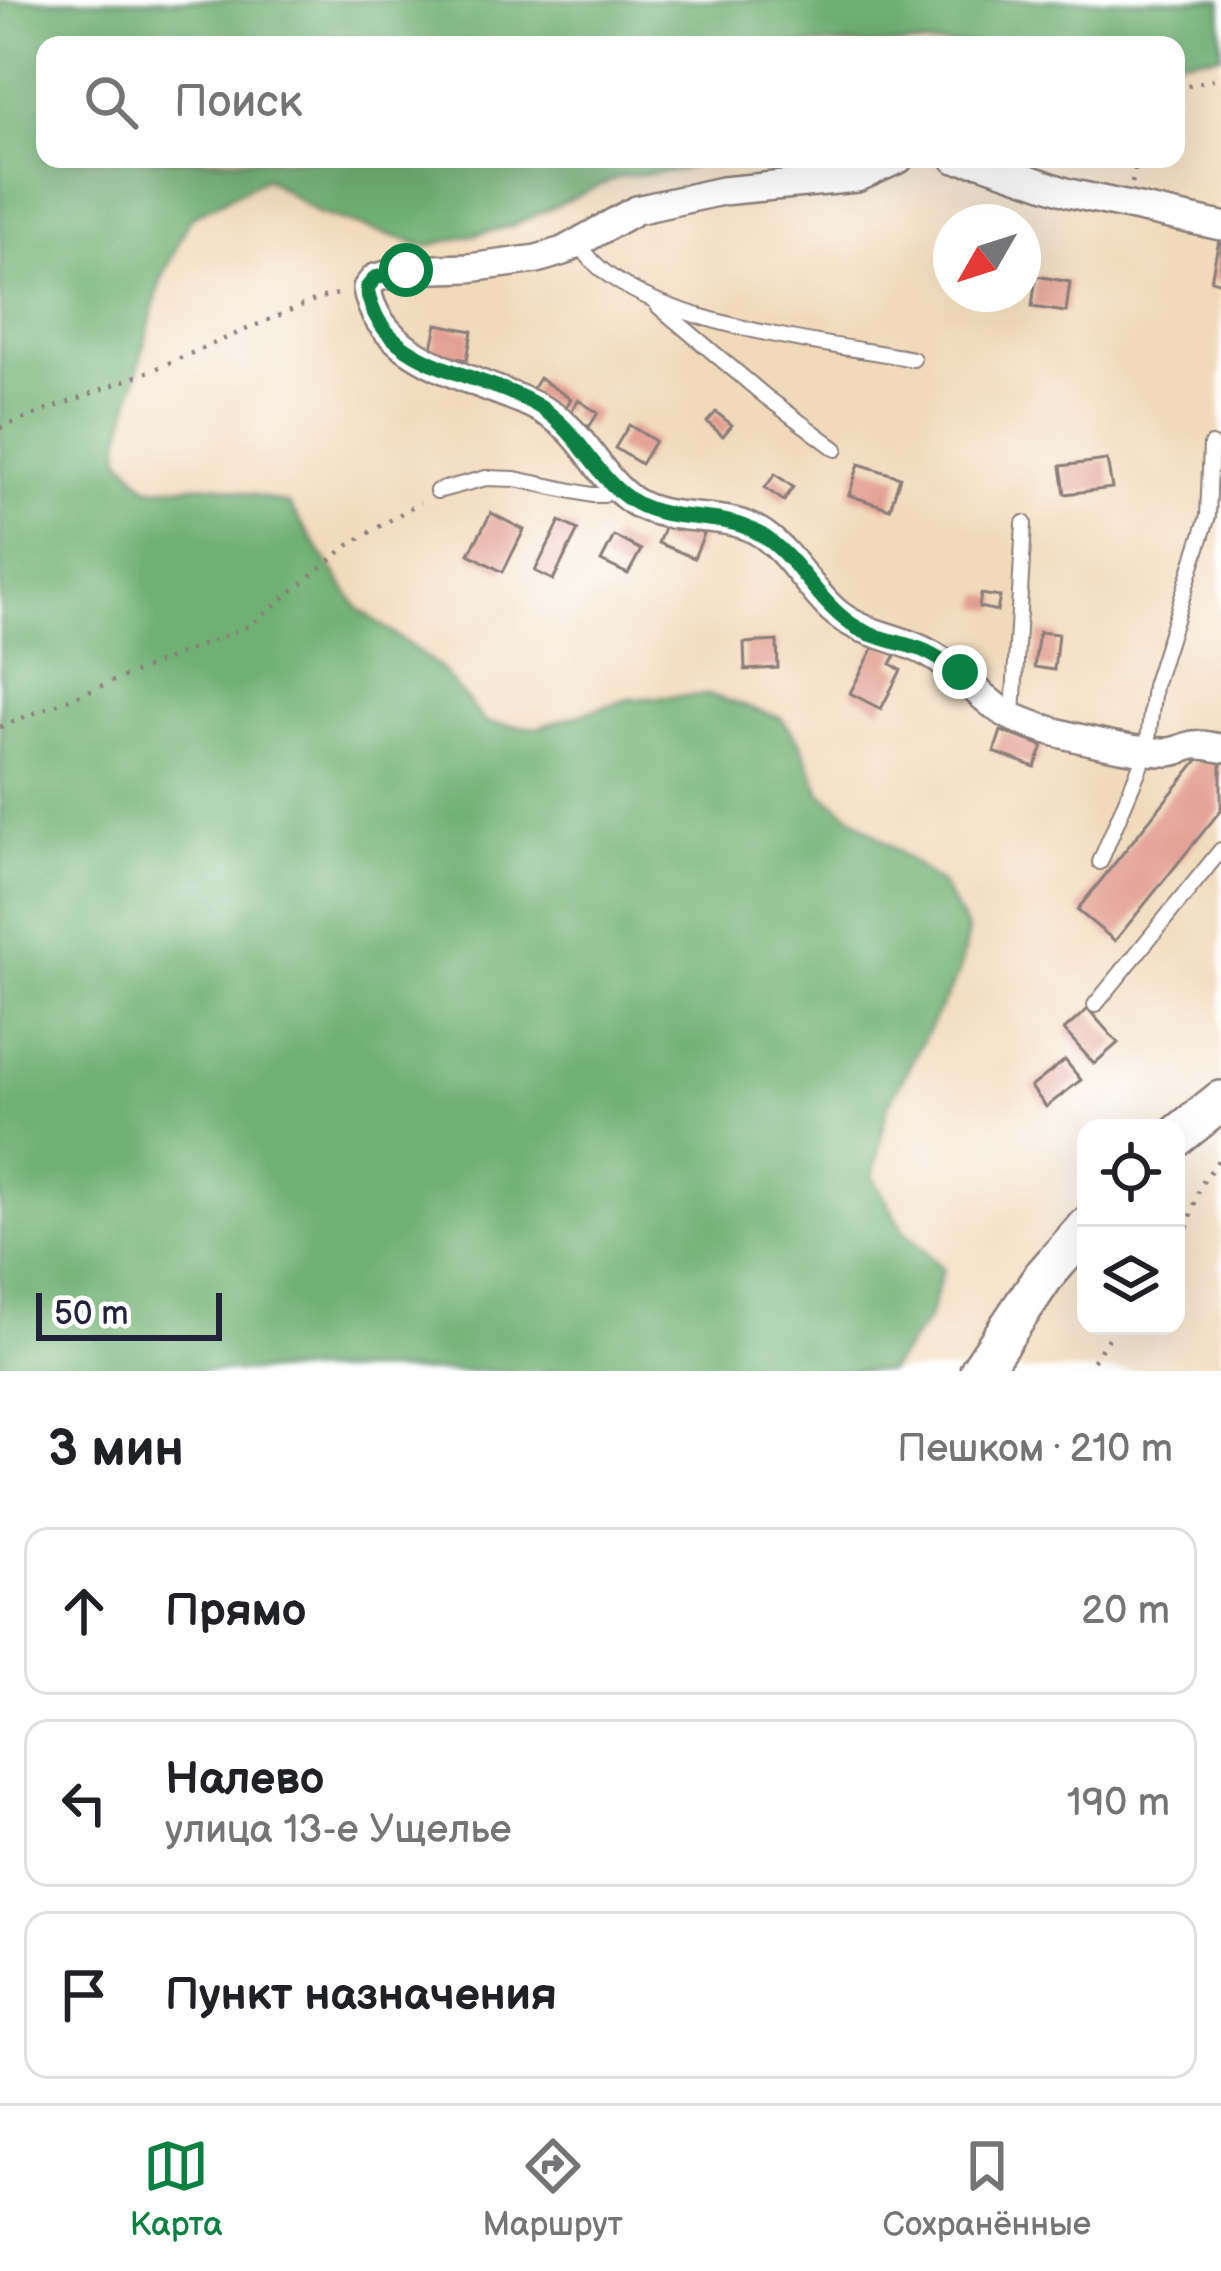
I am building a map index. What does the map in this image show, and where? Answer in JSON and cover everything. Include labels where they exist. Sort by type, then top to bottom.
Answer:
[{"type":"street","points":[[879,168],[857,178],[722,190],[636,210],[537,259],[406,270],[375,278],[367,288],[370,309],[384,329],[434,365],[541,407],[570,429],[612,486],[639,505],[740,523],[764,536],[830,608],[856,628],[925,650],[960,672],[1012,717],[1070,734],[1172,753],[1193,745],[1221,748]]},
{"type":"street","points":[[997,168],[1069,193],[1221,226]]},
{"type":"street","points":[[1185,1130],[1221,1101]]},
{"type":"street","points":[[980,1371],[1043,1277],[1077,1238]]},
{"type":"lane","points":[[579,242],[588,260],[611,280],[650,299],[768,332],[913,359]]},
{"type":"lane","points":[[650,299],[836,449]]},
{"type":"lane","points":[[1100,862],[1147,749],[1154,686],[1208,516],[1211,445]]},
{"type":"lane","points":[[437,491],[486,478],[515,478],[592,495],[604,495],[612,486]]},
{"type":"lane","points":[[1012,717],[1024,523]]},
{"type":"lane","points":[[1095,1005],[1221,850]]},
{"type":"path","points":[[1185,87],[1221,77]]},
{"type":"path","points":[[0,428],[319,298],[367,288]]},
{"type":"path","points":[[0,727],[249,626],[349,545],[437,491]]},
{"type":"path","points":[[1185,1235],[1200,1186],[1221,1156]]},
{"type":"path","points":[[1087,1371],[1110,1335]]},
{"type":"green space","points":[[0,0],[1221,0],[1221,55],[1185,58],[1185,36],[36,36],[36,168],[686,168],[619,177],[511,226],[426,246],[318,213],[266,178],[190,218],[160,283],[120,457],[148,488],[216,485],[288,504],[359,609],[438,666],[486,723],[537,728],[629,699],[710,695],[781,718],[800,742],[821,793],[941,884],[968,931],[959,973],[887,1107],[873,1177],[903,1230],[943,1269],[929,1318],[888,1371],[0,1371]]},
{"type":"building","points":[[1221,240],[1221,283],[1211,280]]},
{"type":"building","points":[[1041,277],[1070,282],[1066,312],[1041,308]]},
{"type":"building","points":[[437,324],[472,331],[467,360],[431,353]]},
{"type":"building","points":[[539,378],[571,399],[562,413],[530,393]]},
{"type":"building","points":[[578,400],[598,413],[589,427],[569,415]]},
{"type":"building","points":[[716,412],[732,425],[723,436],[707,422]]},
{"type":"building","points":[[629,425],[655,441],[641,464],[615,448]]},
{"type":"building","points":[[1107,460],[1112,488],[1065,494],[1061,466]]},
{"type":"building","points":[[859,464],[900,477],[890,509],[849,495]]},
{"type":"building","points":[[775,474],[793,487],[784,501],[765,488]]},
{"type":"building","points":[[491,513],[524,530],[503,572],[469,554]]},
{"type":"building","points":[[668,519],[704,534],[694,558],[658,543]]},
{"type":"building","points":[[560,521],[578,530],[553,580],[535,571]]},
{"type":"building","points":[[614,536],[641,550],[628,574],[601,561]]},
{"type":"building","points":[[981,594],[1000,597],[997,611],[979,607]]},
{"type":"building","points":[[1039,632],[1058,634],[1054,670],[1034,667]]},
{"type":"building","points":[[777,641],[778,668],[745,670],[744,643]]},
{"type":"building","points":[[877,641],[898,651],[891,664],[901,670],[881,709],[850,693]]},
{"type":"building","points":[[1001,731],[1043,746],[1035,767],[994,752]]},
{"type":"building","points":[[1206,750],[1221,762],[1221,810],[1115,941],[1077,910]]},
{"type":"building","points":[[1088,1009],[1118,1043],[1094,1064],[1064,1030]]},
{"type":"building","points":[[1065,1060],[1081,1080],[1046,1107],[1031,1087]]},
{"type":"route","points":[[406,270],[375,278],[367,288],[370,309],[384,329],[434,365],[541,407],[570,429],[612,486],[639,505],[740,523],[764,536],[830,608],[856,628],[925,650],[960,672]]}]
